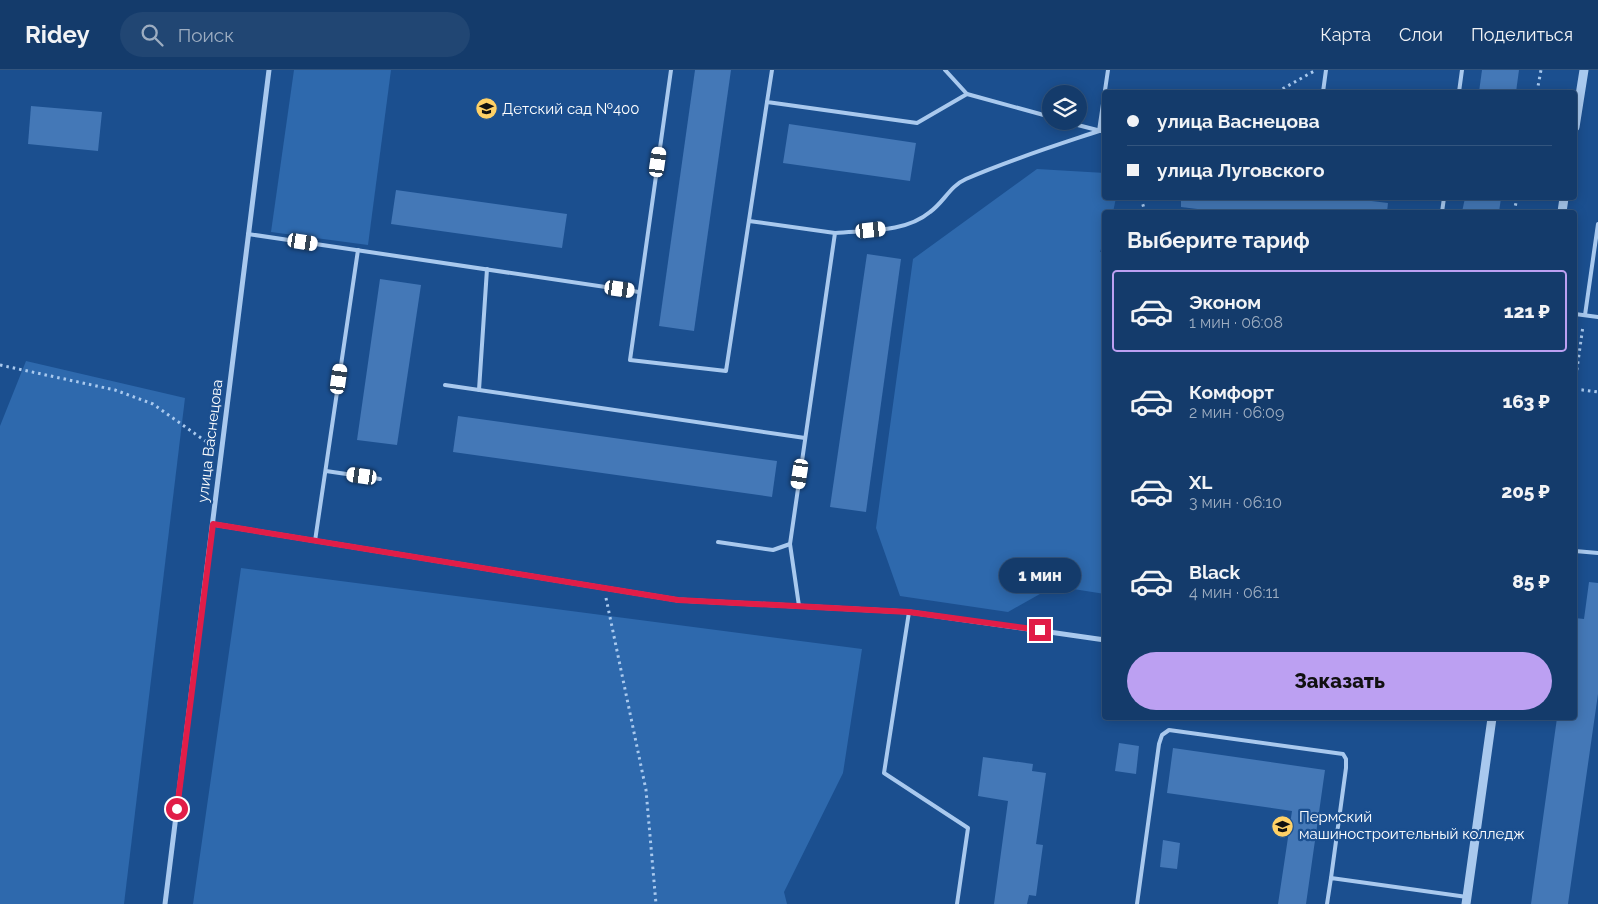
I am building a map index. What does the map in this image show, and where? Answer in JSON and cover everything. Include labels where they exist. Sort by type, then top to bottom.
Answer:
[{"type":"street","name":"улица Васнецова","points":[[165,904],[247,234],[270,70]]},
{"type":"street","points":[[1577,114],[1584,70]]},
{"type":"street","points":[[213,524],[678,600],[909,612],[1102,640]]},
{"type":"street","points":[[1467,901],[1492,720]]},
{"type":"lane","points":[[670,70],[630,360],[726,371],[772,70]]},
{"type":"lane","points":[[945,70],[967,94],[1042,115]]},
{"type":"lane","points":[[1105,90],[1108,70]]},
{"type":"lane","points":[[1323,90],[1326,70]]},
{"type":"lane","points":[[1459,90],[1462,70]]},
{"type":"lane","points":[[767,102],[917,122],[967,94]]},
{"type":"lane","points":[[1099,131],[1102,111]]},
{"type":"lane","points":[[1087,128],[1102,132]]},
{"type":"lane","points":[[749,221],[835,234],[907,226],[931,212],[948,191],[964,180],[1014,160],[1099,131]]},
{"type":"lane","points":[[1585,316],[1598,224]]},
{"type":"lane","points":[[247,234],[639,292]]},
{"type":"lane","points":[[799,606],[790,544],[835,234]]},
{"type":"lane","points":[[315,541],[358,250]]},
{"type":"lane","points":[[479,390],[487,269]]},
{"type":"lane","points":[[1577,314],[1598,317]]},
{"type":"lane","points":[[445,386],[805,438]]},
{"type":"lane","points":[[326,471],[380,479]]},
{"type":"lane","points":[[718,542],[773,550],[790,544]]},
{"type":"lane","points":[[1577,551],[1598,554]]},
{"type":"lane","points":[[909,612],[884,773],[968,828],[957,904]]},
{"type":"lane","points":[[1137,904],[1159,744],[1162,734],[1169,730],[1342,754],[1346,759],[1346,768],[1327,904]]},
{"type":"lane","points":[[1331,878],[1467,901]]},
{"type":"path","points":[[1281,90],[1316,70]]},
{"type":"path","points":[[1537,90],[1541,70]]},
{"type":"path","points":[[1577,370],[1585,316]]},
{"type":"path","points":[[0,366],[115,390],[153,404],[221,453]]},
{"type":"path","points":[[1577,389],[1598,392]]},
{"type":"path","points":[[604,588],[646,790],[656,904]]},
{"type":"shaded area","points":[[294,70],[391,70],[368,245],[271,232]]},
{"type":"shaded area","points":[[1037,169],[1102,173],[1102,200],[1116,200],[1113,210],[1102,210],[1102,246],[1100,252],[1102,252],[1102,594],[1054,586],[1008,612],[900,596],[876,528],[913,259]]},
{"type":"shaded area","points":[[26,361],[185,398],[124,904],[0,904],[0,426]]},
{"type":"shaded area","points":[[241,568],[862,649],[843,773],[784,892],[787,904],[193,904]]},
{"type":"building","points":[[695,70],[731,70],[694,331],[659,326]]},
{"type":"building","points":[[1482,70],[1519,70],[1516,90],[1479,90]]},
{"type":"building","points":[[31,106],[102,112],[98,151],[28,144]]},
{"type":"building","points":[[789,124],[916,143],[910,181],[783,163]]},
{"type":"building","points":[[396,190],[567,214],[562,248],[391,224]]},
{"type":"building","points":[[1181,200],[1363,200],[1388,203],[1387,210],[1206,210],[1181,207]]},
{"type":"building","points":[[1465,200],[1501,200],[1499,210],[1462,210]]},
{"type":"building","points":[[867,254],[901,259],[866,512],[830,507]]},
{"type":"building","points":[[380,279],[421,285],[397,445],[357,440]]},
{"type":"building","points":[[458,416],[777,461],[772,497],[453,452]]},
{"type":"building","points":[[1589,582],[1598,583],[1598,694],[1568,904],[1531,904],[1557,720],[1577,720],[1577,618],[1584,619]]},
{"type":"building","points":[[1119,743],[1139,746],[1136,774],[1115,771]]},
{"type":"building","points":[[1173,748],[1325,770],[1306,904],[1278,904],[1292,811],[1167,793]]},
{"type":"building","points":[[983,757],[1033,764],[1032,771],[1046,773],[1036,844],[1043,845],[1036,896],[1029,895],[1027,904],[994,904],[1008,801],[978,796]]},
{"type":"building","points":[[1163,840],[1180,843],[1177,869],[1160,867]]},
{"type":"place","name":"Детский сад №400","points":[[486,109]]},
{"type":"place","name":"Пермский машиностроительный колледж","points":[[1283,826]]},
{"type":"route","points":[[177,809],[213,524],[678,600],[909,612],[1040,630]]}]
